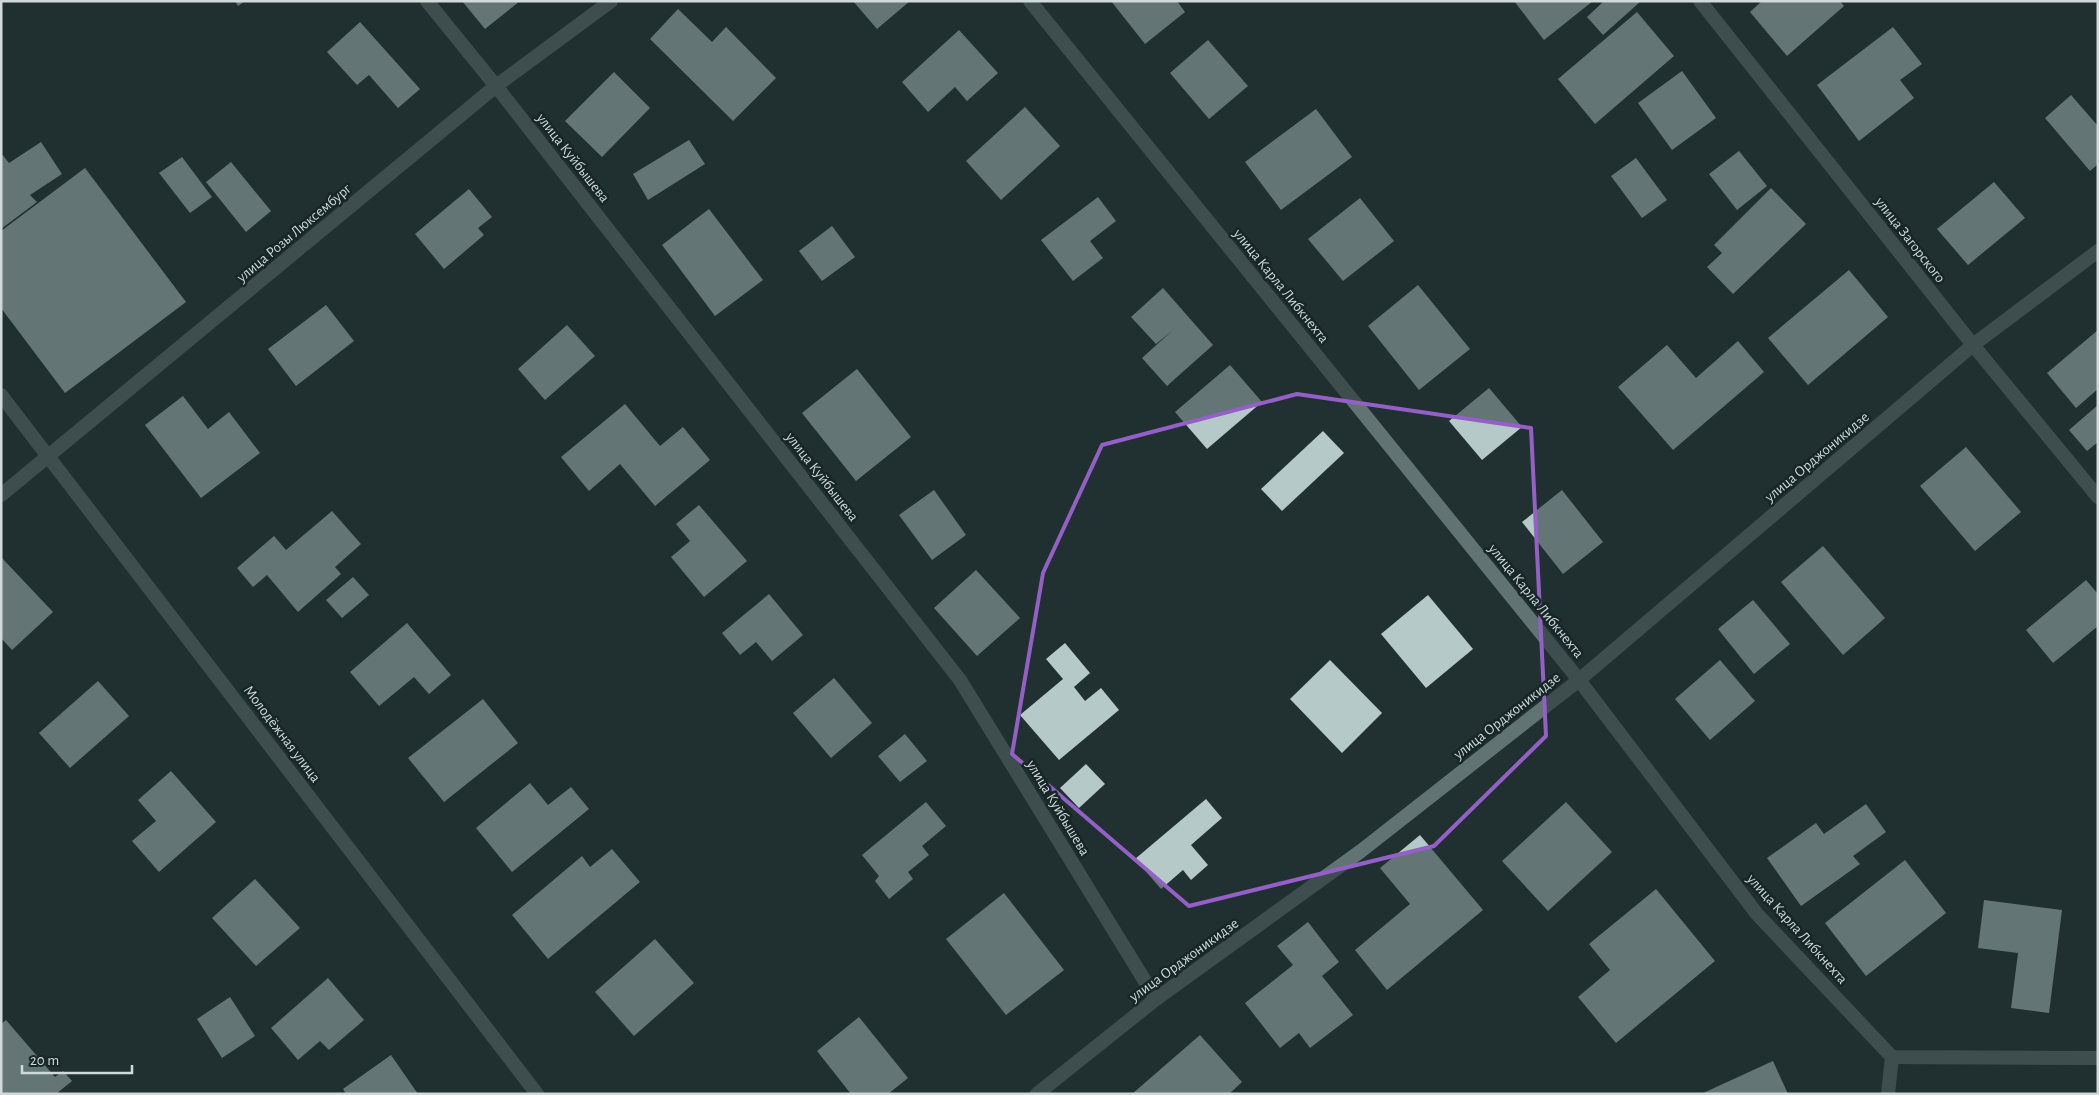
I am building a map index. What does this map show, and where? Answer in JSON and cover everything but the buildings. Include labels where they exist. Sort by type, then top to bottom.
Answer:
[{"type":"street","name":"улица Куйбышева","points":[[427,1],[496,86],[960,680],[1156,999]]},
{"type":"street","name":"улица Розы Люксембург","points":[[1,495],[496,86],[611,1]]},
{"type":"street","name":"улица Карла Либкнехта","points":[[1030,1],[1579,680],[1757,914],[1892,1057]]},
{"type":"street","name":"улица Загорского","points":[[1700,1],[1973,345],[2098,497]]},
{"type":"street","name":"улица Орджоникидзе","points":[[1037,1094],[1156,999],[1361,851],[1579,680],[1973,345],[2098,251]]},
{"type":"street","name":"Молодёжная улица","points":[[1,395],[537,1094]]},
{"type":"street","points":[[1888,1094],[1892,1057],[2098,1058]]},
{"type":"highlighted area","points":[[1297,394],[1531,428],[1546,736],[1434,846],[1189,906],[1012,754],[1043,573],[1102,445]]}]
